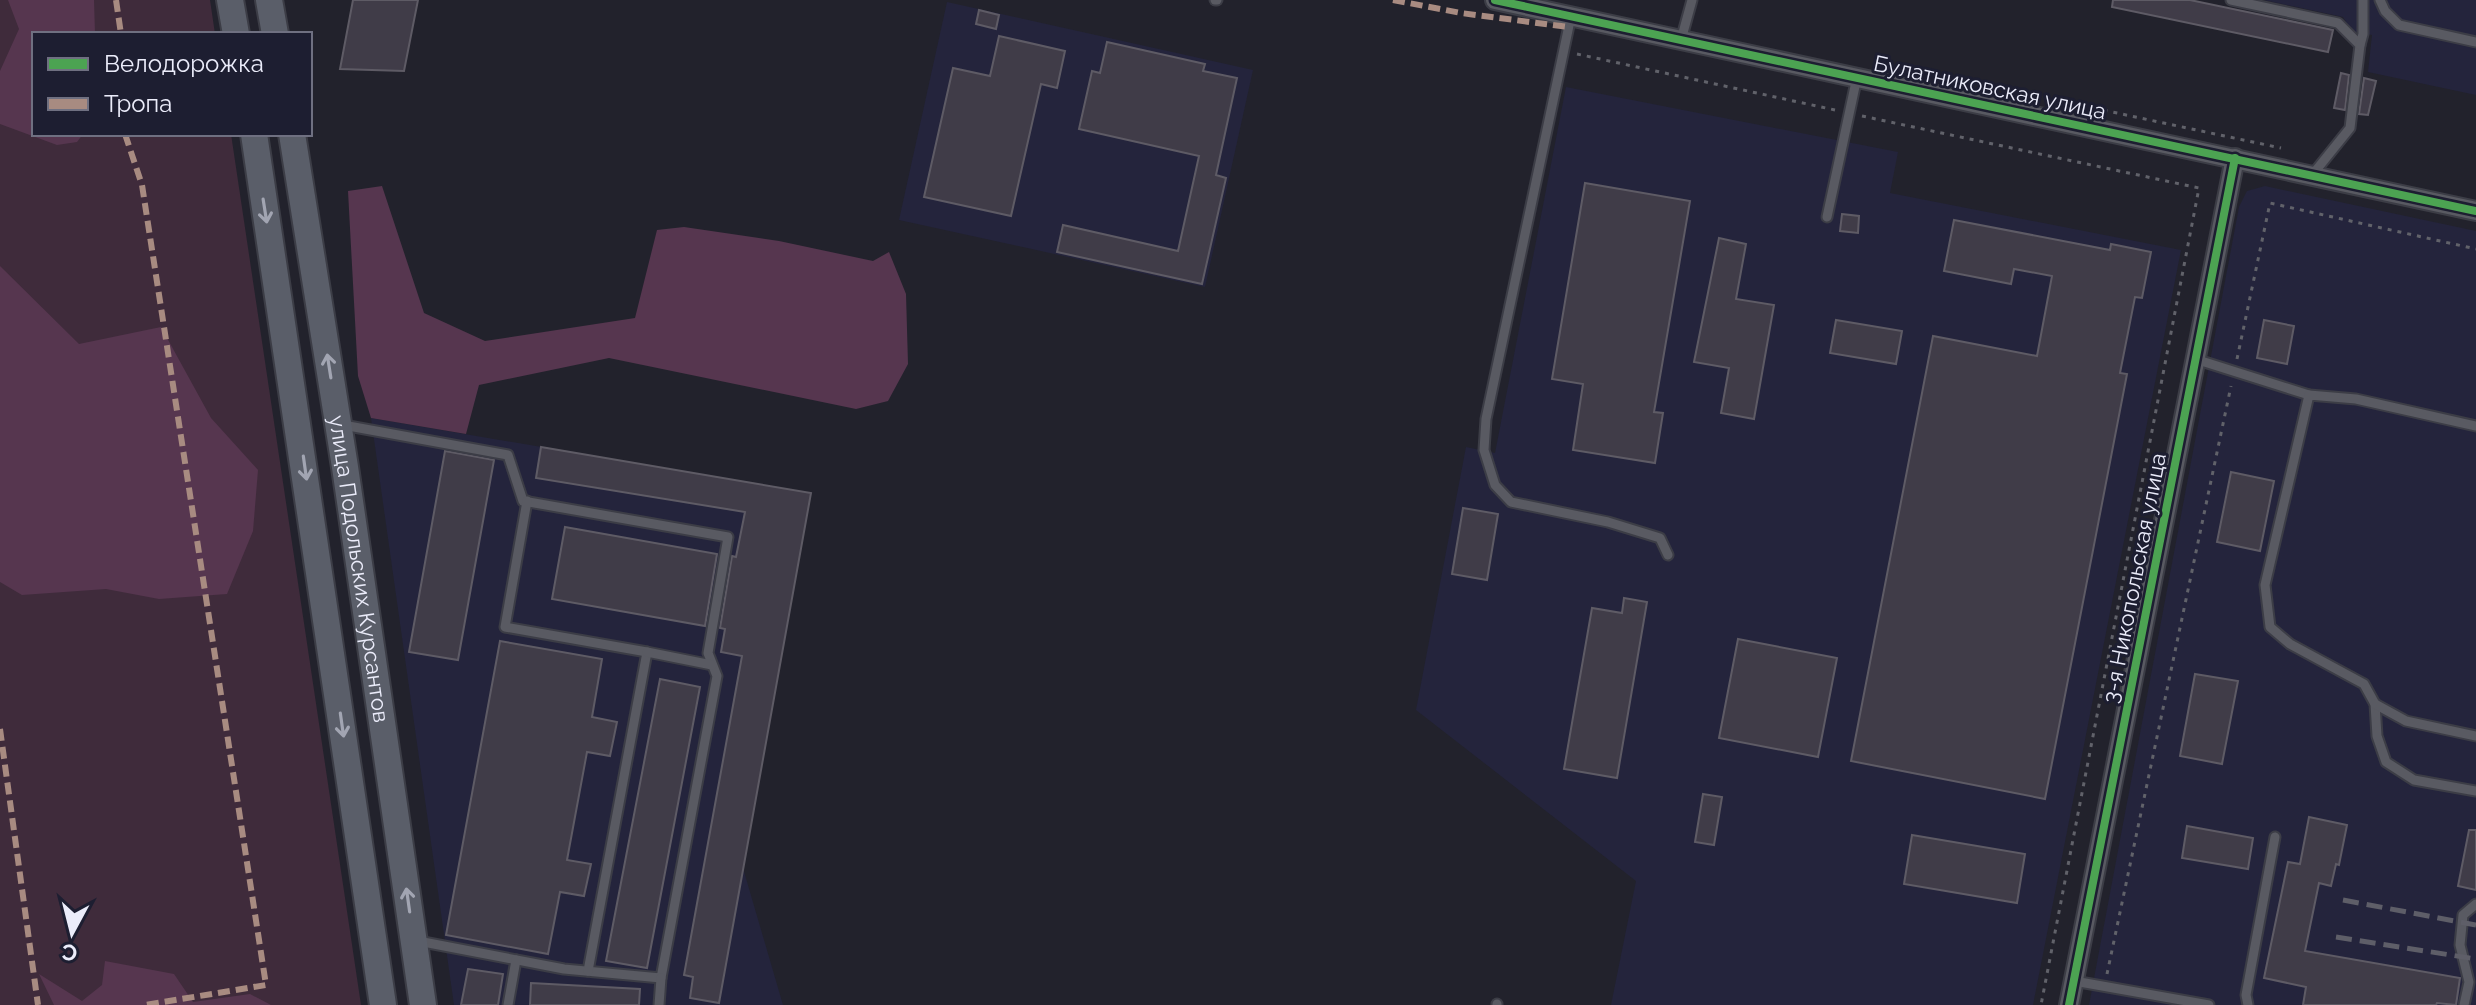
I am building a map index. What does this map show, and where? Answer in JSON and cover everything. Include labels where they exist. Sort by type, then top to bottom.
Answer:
[{"type":"main road","points":[[230,0],[236,32]]},
{"type":"main road","points":[[269,0],[275,32]]},
{"type":"main road","name":"улица Подольских Курсантов","points":[[254,136],[383,1005]]},
{"type":"main road","name":"улица Подольских Курсантов","points":[[292,136],[423,1005]]},
{"type":"street","name":"Булатниковская улица","points":[[1495,0],[2476,211]]},
{"type":"street","name":"3-я Никопольская улица","points":[[2069,1005],[2235,158]]},
{"type":"lane","points":[[1681,40],[1692,0]]},
{"type":"lane","points":[[2231,0],[2338,23],[2360,45]]},
{"type":"lane","points":[[2313,174],[2350,128],[2363,34],[2363,0]]},
{"type":"lane","points":[[2380,0],[2385,11],[2399,25],[2476,42]]},
{"type":"lane","points":[[1571,16],[1486,419],[1484,450],[1495,485],[1511,502],[1608,522],[1660,538],[1668,555]]},
{"type":"lane","points":[[1827,217],[1857,77]]},
{"type":"lane","points":[[2195,359],[2309,395],[2356,399],[2476,426]]},
{"type":"lane","points":[[2309,395],[2265,585],[2270,627],[2290,644],[2364,684],[2375,704],[2377,736],[2386,762],[2414,780],[2476,791]]},
{"type":"lane","points":[[338,424],[508,455],[523,501],[728,537],[708,653],[717,676],[661,978],[659,1005]]},
{"type":"lane","points":[[527,501],[505,627],[712,665]]},
{"type":"lane","points":[[588,971],[647,652]]},
{"type":"lane","points":[[2375,704],[2406,721],[2476,736]]},
{"type":"lane","points":[[2248,1005],[2246,995],[2275,837]]},
{"type":"lane","points":[[2464,1005],[2469,982],[2460,945],[2463,915],[2476,904]]},
{"type":"lane","points":[[414,941],[588,971],[661,978]]},
{"type":"lane","points":[[508,1005],[516,960]]},
{"type":"lane","points":[[2074,981],[2209,1005]]},
{"type":"path","points":[[1562,51],[2199,188],[2041,1005]]},
{"type":"path","points":[[2105,988],[2270,203],[2476,249]]},
{"type":"shaded area","points":[[0,0],[210,0],[215,32],[32,32],[32,136],[231,136],[361,1005],[0,1005]]},
{"type":"shaded area","points":[[8,0],[94,0],[95,32],[32,32],[32,136],[0,124],[0,71],[19,29]]},
{"type":"shaded area","points":[[2264,0],[2476,0],[2476,95],[2368,72],[2372,35],[2352,32],[2343,17]]},
{"type":"shaded area","points":[[947,2],[1253,70],[1205,287],[899,220]]},
{"type":"shaded area","points":[[1566,87],[1898,152],[1890,193],[2181,250],[2033,1005],[1611,1005],[1636,881],[1416,710],[1466,447],[1495,453]]},
{"type":"shaded area","points":[[33,136],[82,136],[77,142],[57,145]]},
{"type":"shaded area","points":[[382,186],[424,313],[485,341],[635,318],[657,230],[684,227],[779,241],[873,261],[889,252],[906,294],[908,364],[888,401],[856,409],[609,358],[479,385],[466,434],[371,418],[358,376],[348,191]]},
{"type":"shaded area","points":[[2265,186],[2476,231],[2476,1005],[2089,1005],[2239,207],[2247,191]]},
{"type":"shaded area","points":[[0,266],[79,344],[161,327],[211,418],[258,470],[253,531],[227,594],[159,599],[106,589],[22,595],[0,582]]},
{"type":"shaded area","points":[[371,418],[811,493],[743,868],[783,1005],[454,1005]]},
{"type":"shaded area","points":[[105,961],[174,974],[193,1002],[250,994],[271,1005],[54,1005],[39,974],[82,1001],[102,985]]},
{"type":"building","points":[[353,0],[418,0],[404,71],[340,69]]},
{"type":"building","points":[[2113,0],[2190,0],[2333,30],[2328,52],[2112,7]]},
{"type":"building","points":[[979,10],[999,15],[996,29],[976,24]]},
{"type":"building","points":[[999,36],[1065,51],[1057,88],[1041,84],[1011,216],[924,197],[953,68],[990,76]]},
{"type":"building","points":[[1107,42],[1205,64],[1203,71],[1237,78],[1216,175],[1226,178],[1202,284],[1057,252],[1063,225],[1178,251],[1199,156],[1079,129],[1092,71],[1100,73]]},
{"type":"building","points":[[2341,73],[2349,75],[2345,110],[2334,108]]},
{"type":"building","points":[[2364,78],[2376,81],[2368,115],[2359,114]]},
{"type":"building","points":[[1585,183],[1690,201],[1654,412],[1663,413],[1655,463],[1573,450],[1583,384],[1552,379]]},
{"type":"building","points":[[1842,214],[1859,216],[1858,233],[1840,231]]},
{"type":"building","points":[[1954,220],[2110,250],[2111,244],[2151,252],[2142,298],[2135,297],[2120,373],[2127,374],[2045,799],[1851,761],[1933,336],[2037,356],[2052,276],[2014,269],[2011,284],[1944,271]]},
{"type":"building","points":[[1719,238],[1746,244],[1736,299],[1774,305],[1754,419],[1721,413],[1729,368],[1694,362]]},
{"type":"building","points":[[1836,320],[1902,331],[1896,364],[1830,353]]},
{"type":"building","points":[[2264,320],[2294,326],[2287,364],[2257,358]]},
{"type":"building","points":[[541,447],[811,493],[719,1003],[690,998],[693,977],[684,975],[742,656],[721,652],[725,629],[720,628],[732,556],[736,557],[745,512],[536,478]]},
{"type":"building","points":[[445,451],[494,460],[458,660],[409,652]]},
{"type":"building","points":[[2231,472],[2274,481],[2260,551],[2217,542]]},
{"type":"building","points":[[1463,508],[1498,514],[1487,580],[1452,574]]},
{"type":"building","points":[[565,527],[717,554],[705,626],[552,599]]},
{"type":"building","points":[[1624,598],[1647,602],[1617,778],[1564,769],[1592,608],[1622,613]]},
{"type":"building","points":[[1738,639],[1837,658],[1818,757],[1719,738]]},
{"type":"building","points":[[500,641],[602,659],[592,717],[617,722],[610,756],[587,752],[567,860],[591,864],[584,896],[560,892],[548,954],[446,935]]},
{"type":"building","points":[[2195,674],[2238,681],[2222,764],[2180,756]]},
{"type":"building","points":[[660,679],[700,687],[647,968],[606,961]]},
{"type":"building","points":[[1703,794],[1722,797],[1714,845],[1695,842]]},
{"type":"building","points":[[2309,817],[2347,825],[2339,865],[2336,864],[2331,886],[2319,883],[2305,951],[2460,978],[2456,1005],[2303,1005],[2306,987],[2264,978],[2288,862],[2300,864]]},
{"type":"building","points":[[2187,826],[2253,838],[2248,869],[2182,858]]},
{"type":"building","points":[[2469,830],[2476,830],[2476,890],[2458,886]]},
{"type":"building","points":[[1912,835],[2025,854],[2017,903],[1904,884]]},
{"type":"building","points":[[468,969],[503,974],[498,1005],[461,1005]]},
{"type":"building","points":[[531,983],[640,989],[639,1005],[530,1005]]},
{"type":"railway","points":[[2343,900],[2476,925]]},
{"type":"railway","points":[[2336,937],[2476,959]]},
{"type":"marked path","points":[[116,0],[121,32]]},
{"type":"marked path","points":[[1393,0],[1461,13],[1568,27]]},
{"type":"marked path","points":[[126,136],[142,185],[266,985],[145,1005]]},
{"type":"marked path","points":[[0,729],[38,1005]]},
{"type":"cycle path","points":[[1495,0],[2476,211]]},
{"type":"cycle path","points":[[2069,1005],[2235,158]]}]
